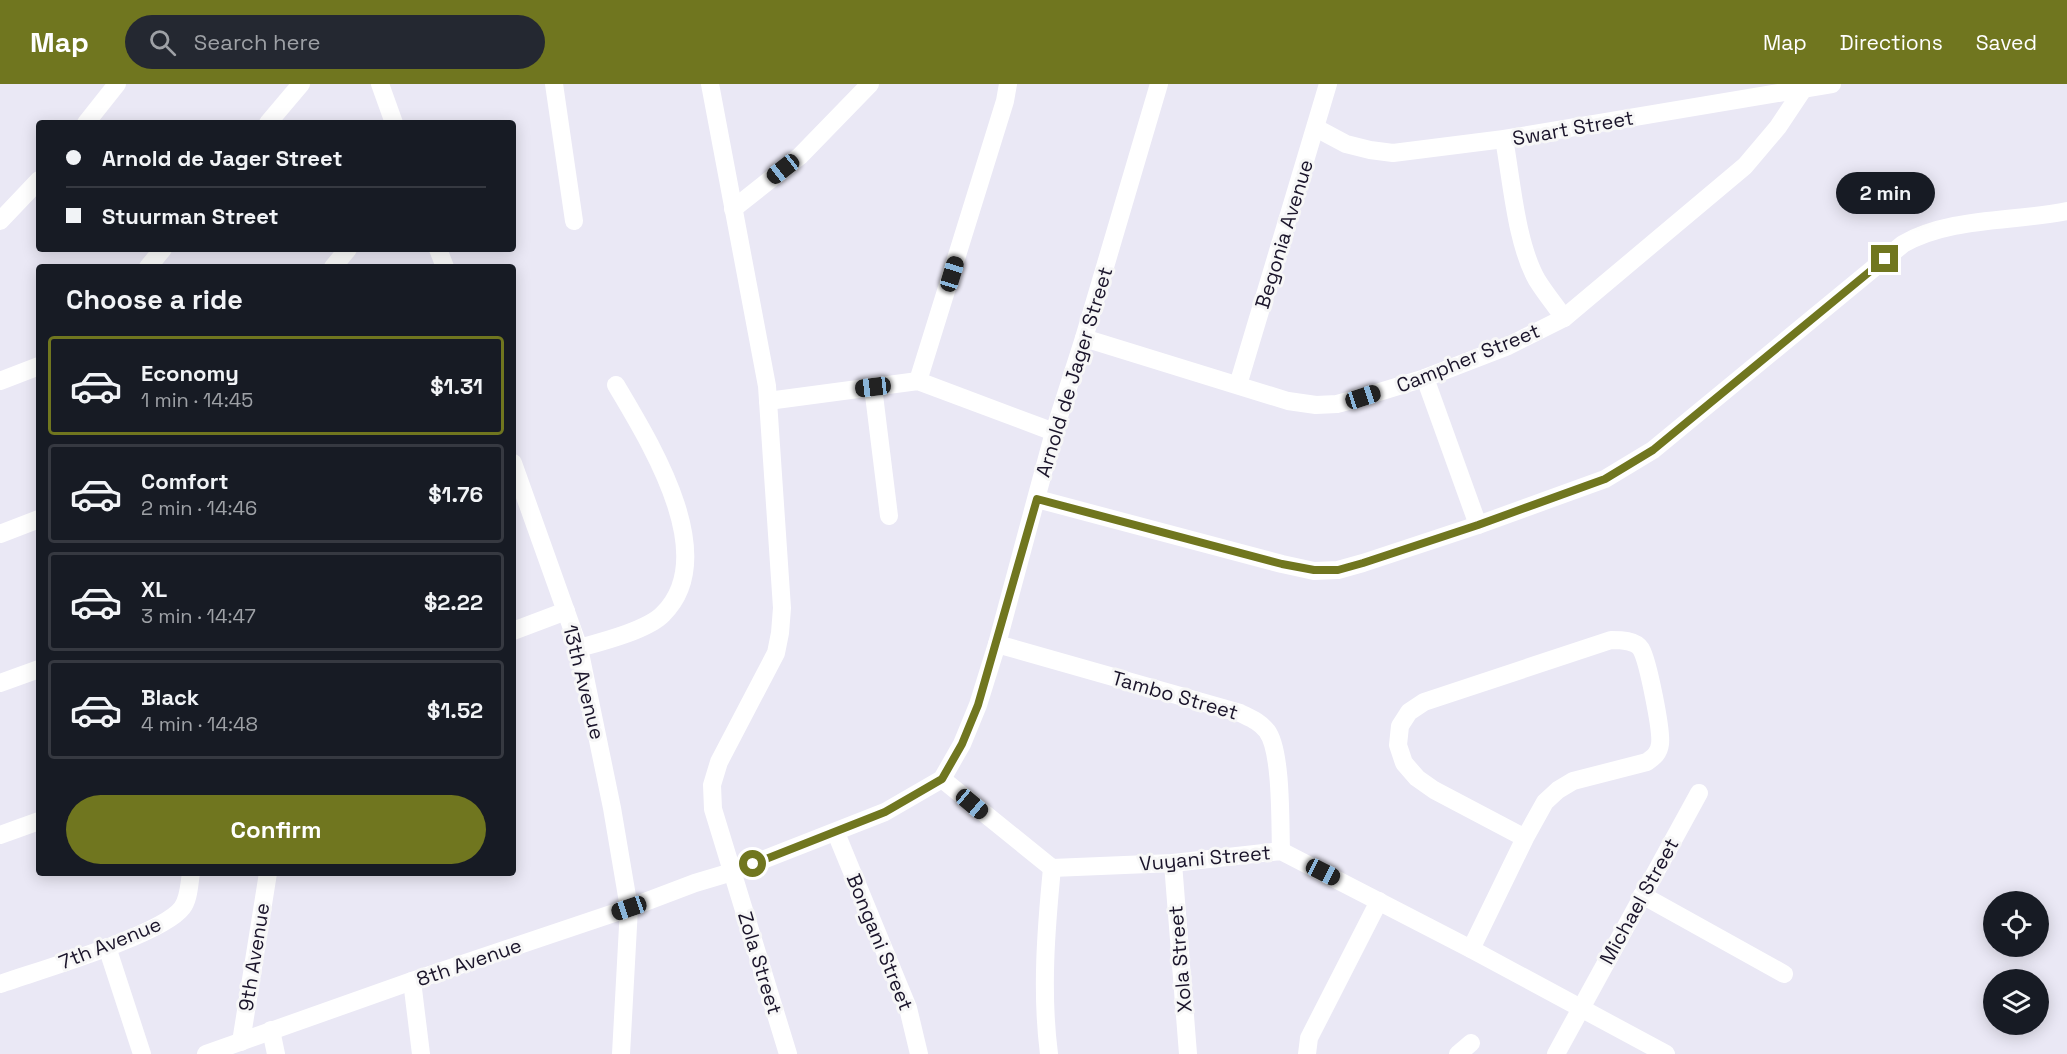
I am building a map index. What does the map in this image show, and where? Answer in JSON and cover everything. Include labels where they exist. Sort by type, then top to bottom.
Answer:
[{"type":"street","points":[[88,120],[117,84]]},
{"type":"street","points":[[271,120],[301,84]]},
{"type":"street","points":[[380,84],[392,120]]},
{"type":"street","points":[[554,84],[574,221]]},
{"type":"street","name":"Zola Street","points":[[710,84],[767,387],[782,616],[776,653],[719,762],[712,785],[713,809],[788,1054]]},
{"type":"street","points":[[733,209],[800,156],[870,84]]},
{"type":"street","points":[[918,381],[1005,101],[1008,84]]},
{"type":"street","name":"Arnold de Jager Street","points":[[942,779],[966,734],[978,705],[997,644],[1054,432],[1159,84]]},
{"type":"street","name":"Begonia Avenue","points":[[1238,385],[1328,84]]},
{"type":"street","name":"Swart Street","points":[[1316,128],[1346,144],[1393,153],[1504,140],[1832,84]]},
{"type":"street","name":"Campher Street","points":[[1084,338],[1288,401],[1316,405],[1337,404],[1425,378],[1508,346],[1564,318],[1745,166],[1778,127],[1804,88]]},
{"type":"street","points":[[1504,140],[1521,238],[1529,262],[1537,280],[1564,318]]},
{"type":"street","points":[[0,221],[36,183]]},
{"type":"street","points":[[1037,499],[1271,561],[1314,570],[1338,570],[1478,525],[1605,479],[1653,450],[1903,244],[1921,234],[1941,229],[2067,211]]},
{"type":"street","points":[[150,264],[160,252]]},
{"type":"street","points":[[336,264],[346,252]]},
{"type":"street","points":[[0,381],[36,367]]},
{"type":"street","points":[[1425,378],[1478,525]]},
{"type":"street","points":[[768,401],[918,381],[1054,432]]},
{"type":"street","points":[[579,648],[633,631],[663,616],[681,590],[686,559],[680,518],[667,477],[616,385]]},
{"type":"street","points":[[873,387],[889,516]]},
{"type":"street","name":"13th Avenue","points":[[516,482],[519,502],[566,611],[579,648],[612,808],[629,908],[621,1054]]},
{"type":"street","points":[[0,534],[36,520]]},
{"type":"street","points":[[516,630],[566,611]]},
{"type":"street","points":[[1471,949],[1545,802],[1558,790],[1573,781],[1647,762],[1655,756],[1660,746],[1661,732],[1645,661],[1640,648],[1627,640],[1611,640],[1424,702],[1409,712],[1400,726],[1398,745],[1404,763],[1417,778],[1434,790],[1525,838]]},
{"type":"street","name":"Tambo Street","points":[[997,644],[1240,712],[1258,722],[1268,733],[1275,752],[1281,851]]},
{"type":"street","points":[[0,683],[36,670]]},
{"type":"street","points":[[732,872],[885,812],[942,779],[1052,868],[1045,948],[1044,1004],[1048,1054]]},
{"type":"street","name":"Michael Street","points":[[1556,1054],[1699,793]]},
{"type":"street","points":[[0,835],[36,822]]},
{"type":"street","name":"Bongani Street","points":[[836,833],[908,1008],[919,1054]]},
{"type":"street","name":"Vuyani Street","points":[[1052,868],[1173,863],[1281,851],[1471,949],[1666,1054]]},
{"type":"street","name":"Xola Street","points":[[1173,863],[1188,1054]]},
{"type":"street","name":"8th Avenue","points":[[207,1054],[412,981],[732,872]]},
{"type":"street","name":"7th Avenue","points":[[0,984],[107,947],[159,926],[176,915],[184,906],[191,876]]},
{"type":"street","name":"9th Avenue","points":[[241,1042],[268,876]]},
{"type":"street","points":[[1642,895],[1784,974]]},
{"type":"street","points":[[1307,1054],[1310,1038],[1379,901]]},
{"type":"street","points":[[107,947],[142,1054]]},
{"type":"street","points":[[412,981],[422,1054]]},
{"type":"street","points":[[271,1030],[276,1054]]},
{"type":"route","points":[[753,864],[885,812],[942,779],[962,744],[978,705],[1037,499],[1282,564],[1314,570],[1338,570],[1363,563],[1478,525],[1605,479],[1631,464],[1653,450],[1885,259]]}]
